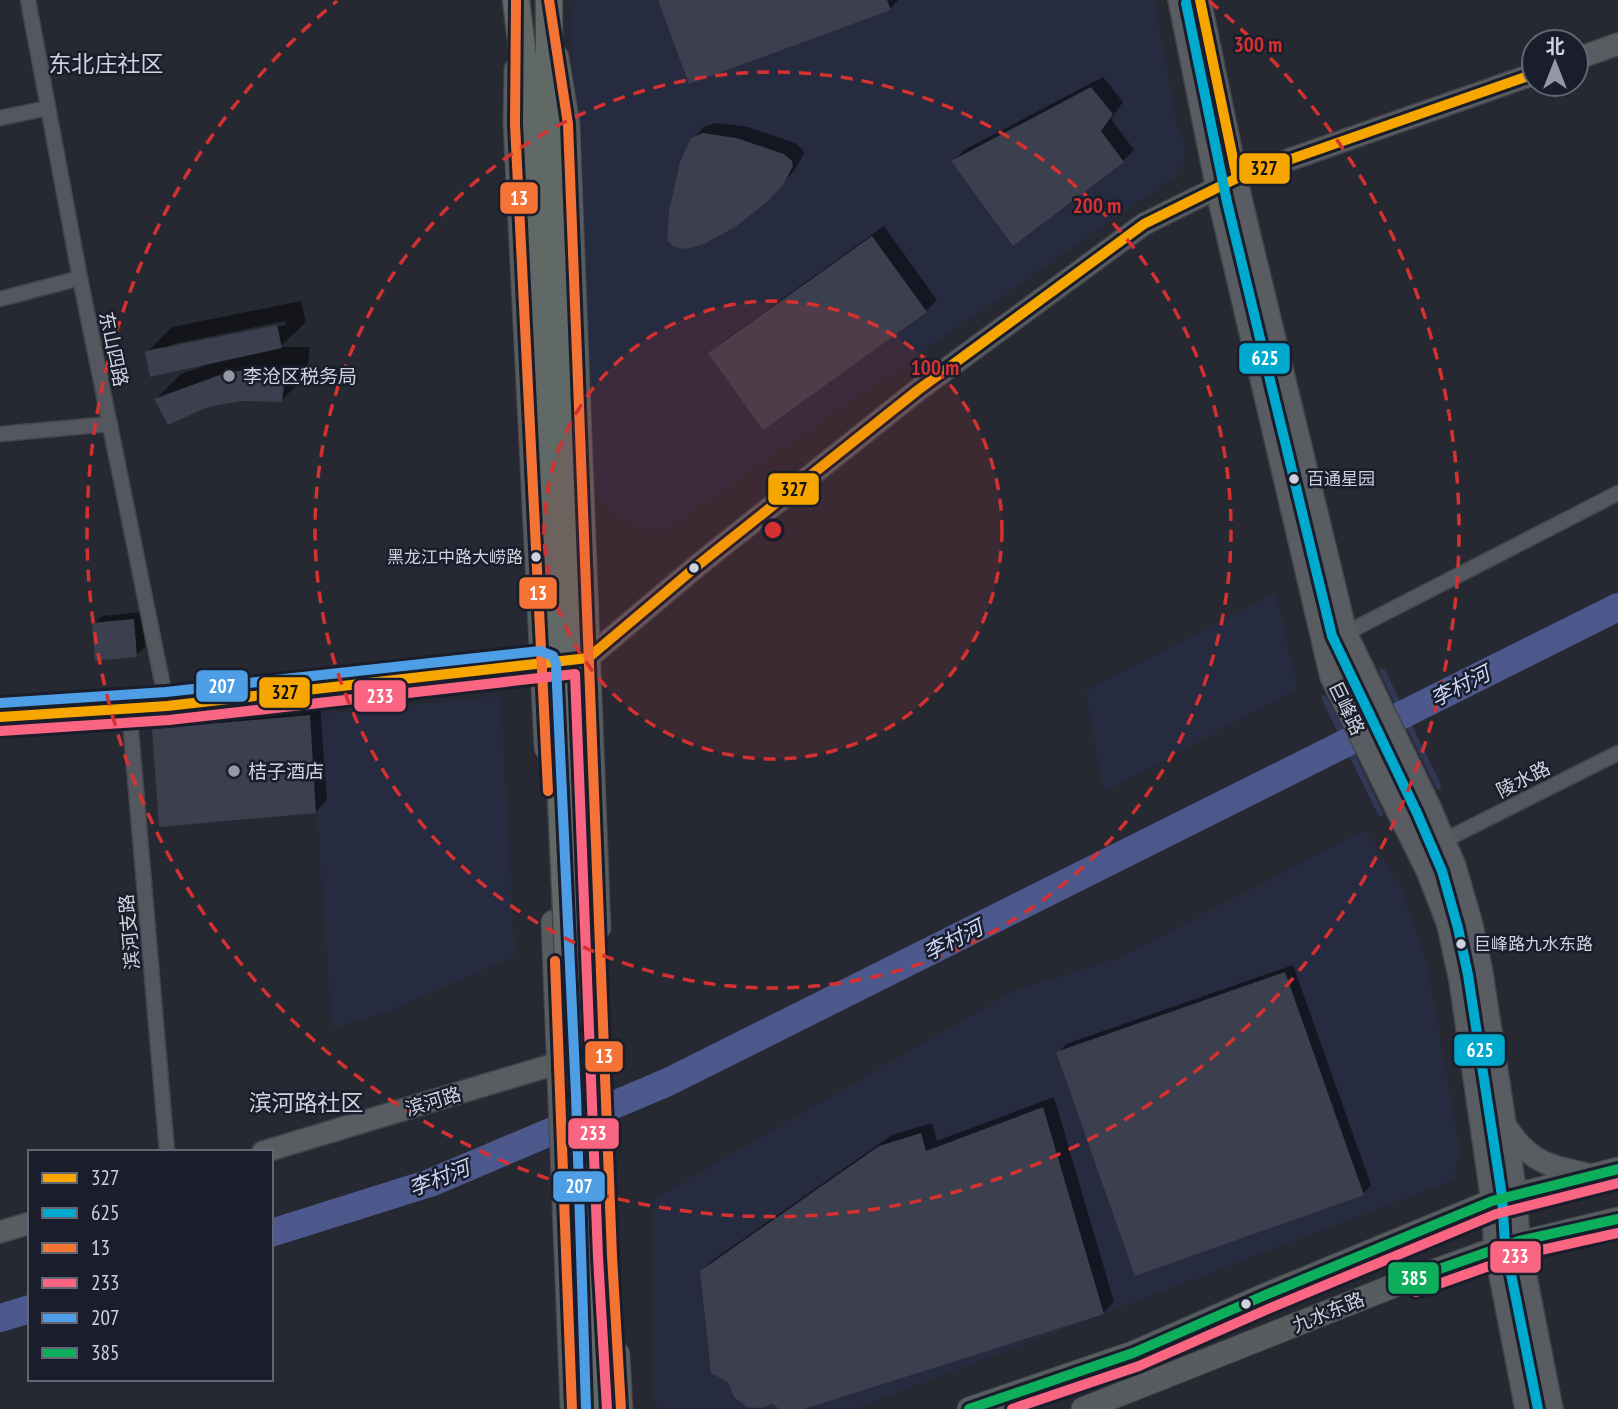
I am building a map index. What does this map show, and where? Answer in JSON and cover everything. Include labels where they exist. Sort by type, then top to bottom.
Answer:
[{"type":"highway","points":[[549,6],[540,120],[588,1409]]},
{"type":"highway","points":[[517,8],[540,120],[608,1409]]},
{"type":"main road","points":[[549,6],[568,124],[587,658],[621,1409]]},
{"type":"main road","points":[[517,8],[515,124],[562,1096],[572,1409]]},
{"type":"main road","name":"九水东路","points":[[969,1409],[1133,1353],[1492,1201],[1618,1170]]},
{"type":"main road","name":"九水东路","points":[[1083,1409],[1406,1281],[1495,1249],[1618,1219]]},
{"type":"street","name":"东山四路","points":[[28,0],[80,278],[167,706]]},
{"type":"street","name":"巨峰路","points":[[1179,0],[1346,633],[1445,840],[1472,925],[1506,1126],[1520,1241],[1552,1409]]},
{"type":"street","name":"巨峰路","points":[[1200,0],[1227,182],[1331,677],[1428,873],[1448,925],[1460,981],[1492,1201],[1495,1249],[1526,1409]]},
{"type":"street","points":[[1590,54],[1618,44]]},
{"type":"street","points":[[0,717],[167,706],[587,658],[697,566],[918,390],[1144,224],[1227,182],[1520,79]]},
{"type":"street","points":[[0,118],[48,108]]},
{"type":"street","points":[[0,299],[80,278]]},
{"type":"street","points":[[0,434],[110,424]]},
{"type":"street","points":[[1346,633],[1618,493]]},
{"type":"street","name":"滨河支路","points":[[129,708],[167,1150]]},
{"type":"street","name":"陵水路","points":[[1445,840],[1618,753]]},
{"type":"street","name":"滨河路","points":[[270,1150],[604,1050]]},
{"type":"street","points":[[1506,1126],[1519,1146],[1535,1159],[1551,1166],[1591,1175]]},
{"type":"street","points":[[0,1232],[28,1224]]},
{"type":"shaded area","points":[[569,0],[1154,0],[1178,128],[1186,144],[1184,162],[1175,177],[664,530],[649,531],[614,512],[594,488]]},
{"type":"shaded area","points":[[1276,593],[1298,689],[1104,792],[1085,691]]},
{"type":"shaded area","points":[[1380,668],[1385,670],[1441,785],[1440,790],[1436,788],[1380,673]]},
{"type":"shaded area","points":[[1352,681],[1356,684],[1413,798],[1412,803],[1407,801],[1351,686]]},
{"type":"shaded area","points":[[1322,695],[1327,697],[1383,812],[1382,817],[1378,815],[1322,700]]},
{"type":"shaded area","points":[[501,696],[515,956],[390,1011],[332,1029],[310,715]]},
{"type":"shaded area","points":[[1366,829],[1402,890],[1428,966],[1460,1152],[1454,1180],[854,1409],[663,1409],[653,1402],[654,1199],[1013,991],[1119,958]]},
{"type":"building","points":[[658,0],[887,0],[891,10],[689,84]]},
{"type":"building","points":[[1091,87],[1113,114],[1101,131],[1124,162],[1013,246],[951,161]]},
{"type":"building","points":[[703,133],[736,138],[784,154],[792,161],[793,166],[783,185],[766,203],[735,227],[704,244],[686,249],[674,247],[667,240],[669,211],[680,162],[691,138]]},
{"type":"building","points":[[872,236],[927,312],[763,430],[708,353]]},
{"type":"building","points":[[277,325],[282,348],[150,377],[145,351]]},
{"type":"building","points":[[224,371],[286,371],[282,402],[242,401],[208,407],[168,425],[154,399],[225,373]]},
{"type":"building","points":[[134,619],[137,657],[95,661],[92,623]]},
{"type":"building","name":"桔子酒店","points":[[310,715],[316,813],[159,827],[152,729]]},
{"type":"building","points":[[1285,972],[1364,1195],[1135,1276],[1056,1052]]},
{"type":"building","points":[[1043,1107],[1104,1314],[804,1409],[780,1409],[772,1404],[760,1408],[747,1407],[734,1397],[728,1382],[711,1373],[700,1271],[879,1146],[921,1133],[926,1151]]},
{"type":"waterway","name":"李村河","points":[[273,1232],[430,1183],[668,1082],[1618,607]]},
{"type":"waterway","name":"李村河","points":[[0,1318],[28,1310]]},
{"type":"transit line","name":"13","points":[[516,0],[515,124],[548,791]]},
{"type":"transit line","name":"13","points":[[549,0],[568,124],[612,1256],[621,1409]]},
{"type":"transit line","name":"327","points":[[1200,0],[1237,178]]},
{"type":"transit line","name":"625","points":[[1186,3],[1227,202],[1332,636],[1417,813],[1442,871],[1458,928],[1468,975],[1502,1196],[1505,1244],[1538,1409]]},
{"type":"transit line","name":"327","points":[[0,717],[167,706],[588,658],[697,566],[918,390],[1144,224],[1237,178],[1520,79]]},
{"type":"transit line","name":"207","points":[[0,703],[166,692],[540,651],[553,656],[556,664],[576,1095],[586,1409]]},
{"type":"transit line","name":"233","points":[[1,731],[169,720],[575,674],[598,1257],[607,1409]]},
{"type":"transit line","name":"13","points":[[555,961],[572,1409]]},
{"type":"transit line","name":"385","points":[[969,1409],[1133,1353],[1492,1201],[1618,1169]]},
{"type":"transit line","name":"233","points":[[1012,1409],[1139,1366],[1496,1214],[1618,1183]]},
{"type":"transit line","name":"385","points":[[1411,1279],[1519,1241],[1618,1219]]},
{"type":"transit line","name":"233","points":[[1416,1292],[1523,1254],[1618,1233]]},
{"type":"place","name":"李沧区税务局","points":[[229,376]]},
{"type":"place","name":"百通星园","points":[[1294,479]]},
{"type":"place","name":"黑龙江中路大崂路","points":[[536,557]]},
{"type":"place","name":"桔子酒店","points":[[234,771]]},
{"type":"place","name":"巨峰路九水东路","points":[[1461,944]]},
{"type":"district","name":"东北庄社区","points":[[106,63]]},
{"type":"district","name":"滨河路社区","points":[[306,1102]]}]
